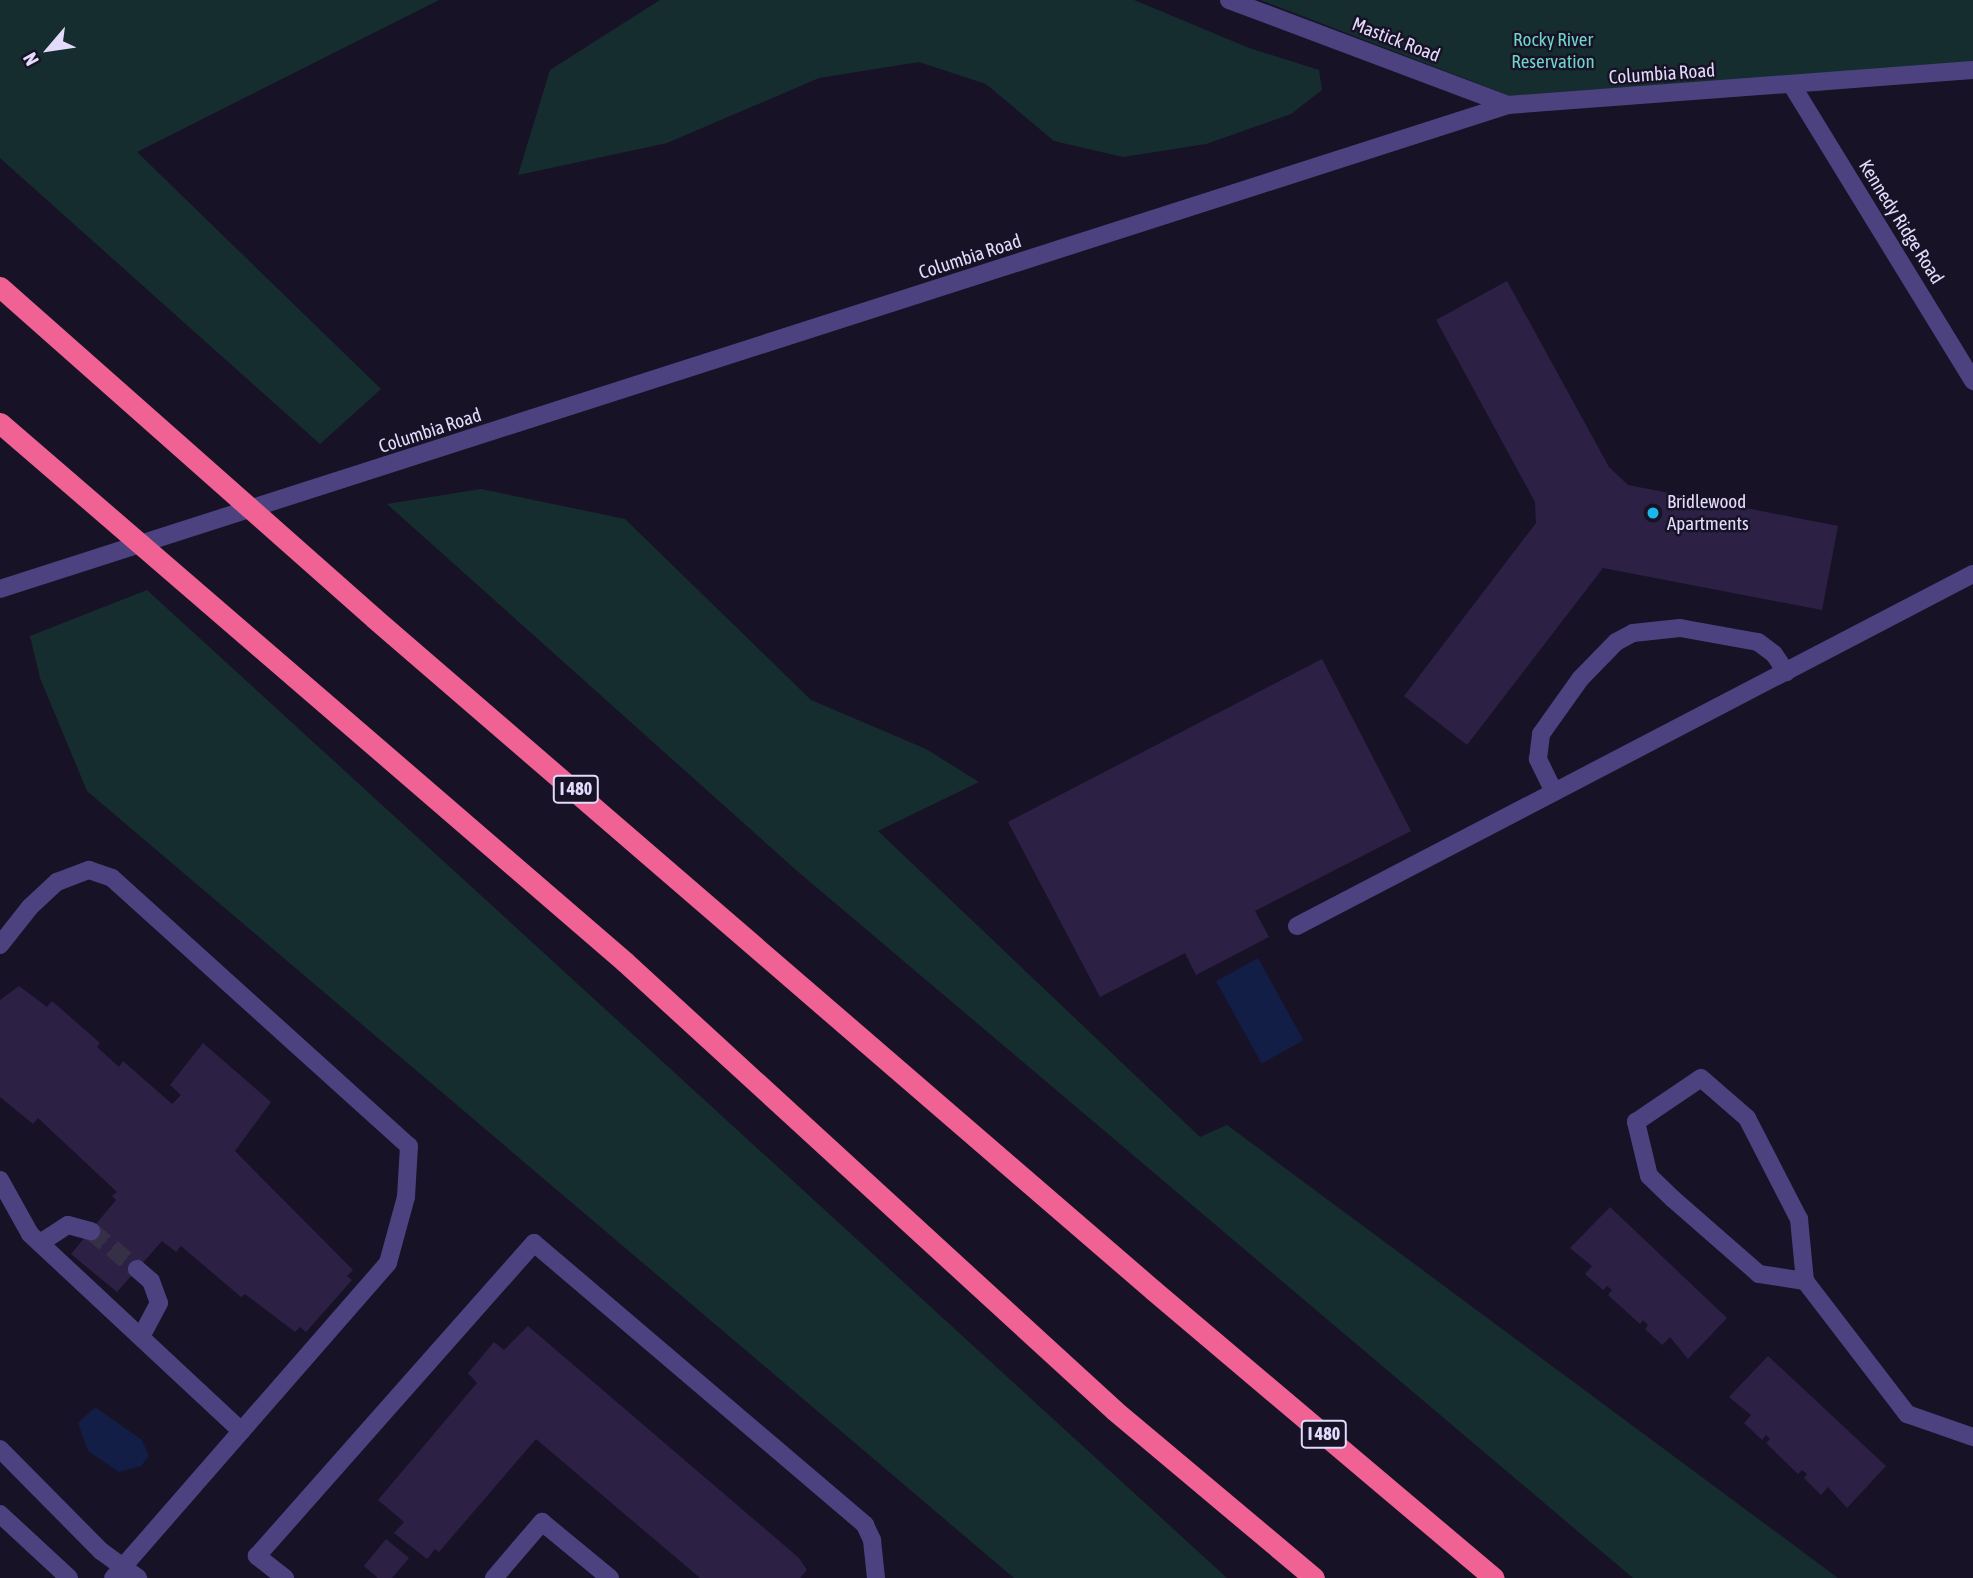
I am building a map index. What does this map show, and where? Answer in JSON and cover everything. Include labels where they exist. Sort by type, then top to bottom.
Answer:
[{"type":"highway","name":"I 480","points":[[0,287],[374,618],[1153,1290],[1494,1578]]},
{"type":"highway","points":[[0,423],[625,962],[1114,1410],[1314,1578]]},
{"type":"street","name":"Mastick Road","points":[[1229,0],[1508,105]]},
{"type":"street","name":"Columbia Road","points":[[0,589],[440,451],[1508,105],[1793,87],[1973,70]]},
{"type":"street","name":"Kennedy Ridge Road","points":[[1793,87],[1973,381]]},
{"type":"street","points":[[1297,926],[1973,574]]},
{"type":"street","points":[[1555,792],[1538,759],[1541,734],[1581,678],[1616,642],[1633,633],[1680,628],[1758,642],[1774,654],[1786,672]]},
{"type":"street","points":[[0,945],[30,907],[58,883],[89,870],[112,877],[409,1146],[406,1197],[388,1263],[118,1572]]},
{"type":"street","points":[[1805,1281],[1759,1274],[1673,1199],[1649,1176],[1636,1122],[1701,1079],[1747,1118],[1799,1219],[1805,1281],[1907,1414],[1973,1437]]},
{"type":"street","points":[[0,1180],[40,1243],[241,1431]]},
{"type":"street","points":[[40,1243],[68,1225],[91,1231]]},
{"type":"street","points":[[285,1578],[257,1556],[534,1243],[865,1525],[872,1540],[876,1578]]},
{"type":"street","points":[[138,1269],[151,1281],[159,1303],[141,1337]]},
{"type":"street","points":[[0,1450],[118,1572],[138,1578]]},
{"type":"street","points":[[0,1514],[69,1578]]},
{"type":"street","points":[[494,1578],[542,1522],[610,1578]]},
{"type":"green space","points":[[0,0],[439,0],[137,152],[381,389],[320,444],[0,158]]},
{"type":"green space","points":[[660,0],[1134,0],[1249,48],[1319,70],[1322,90],[1291,114],[1206,144],[1123,157],[1054,141],[986,84],[919,62],[819,78],[667,143],[518,175],[550,70]]},
{"type":"green space","name":"Rocky River Reservation","points":[[1260,0],[1973,0],[1973,75],[1822,91],[1531,104]]},
{"type":"green space","points":[[481,489],[625,519],[811,700],[926,749],[979,782],[878,831],[1200,1137],[1227,1125],[1838,1578],[1633,1578],[796,870],[387,504]]},
{"type":"green space","points":[[147,590],[1227,1578],[1014,1578],[87,791],[40,678],[30,636]]},
{"type":"water","points":[[1258,958],[1304,1040],[1262,1063],[1216,981]]},
{"type":"water","points":[[95,1407],[142,1440],[149,1456],[141,1466],[119,1472],[88,1451],[78,1423]]},
{"type":"building","name":"Bridlewood Apartments","points":[[1507,281],[1609,467],[1628,485],[1838,526],[1822,610],[1603,568],[1467,745],[1404,696],[1536,523],[1535,502],[1436,320]]},
{"type":"building","points":[[1322,659],[1411,831],[1255,911],[1269,937],[1196,975],[1185,953],[1100,997],[1008,822]]},
{"type":"building","points":[[19,986],[47,1007],[52,1001],[100,1043],[97,1047],[119,1067],[123,1061],[172,1104],[181,1095],[170,1085],[203,1043],[271,1102],[235,1151],[353,1270],[347,1276],[352,1280],[306,1332],[300,1327],[295,1332],[245,1294],[241,1297],[181,1246],[176,1252],[162,1241],[117,1292],[71,1254],[116,1200],[112,1196],[117,1192],[38,1118],[33,1124],[0,1097],[0,1000]]},
{"type":"building","points":[[1610,1207],[1727,1318],[1688,1359],[1670,1337],[1662,1345],[1645,1329],[1648,1325],[1643,1320],[1640,1324],[1608,1295],[1612,1290],[1607,1286],[1603,1290],[1585,1274],[1592,1266],[1570,1248]]},
{"type":"building","points":[[528,1326],[799,1558],[807,1570],[800,1578],[700,1578],[536,1439],[439,1552],[435,1549],[427,1559],[394,1533],[404,1522],[378,1500],[477,1383],[468,1373],[494,1342],[504,1350]]},
{"type":"building","points":[[1768,1356],[1886,1466],[1847,1508],[1828,1487],[1821,1495],[1804,1478],[1807,1474],[1802,1470],[1798,1474],[1766,1443],[1770,1439],[1766,1435],[1762,1440],[1744,1423],[1751,1415],[1729,1397]]},
{"type":"building","points":[[386,1539],[409,1558],[392,1578],[378,1578],[364,1566]]},
{"type":"tunnel","points":[[91,1231],[137,1269]]},
{"type":"place","name":"Bridlewood Apartments","points":[[1653,513]]}]
